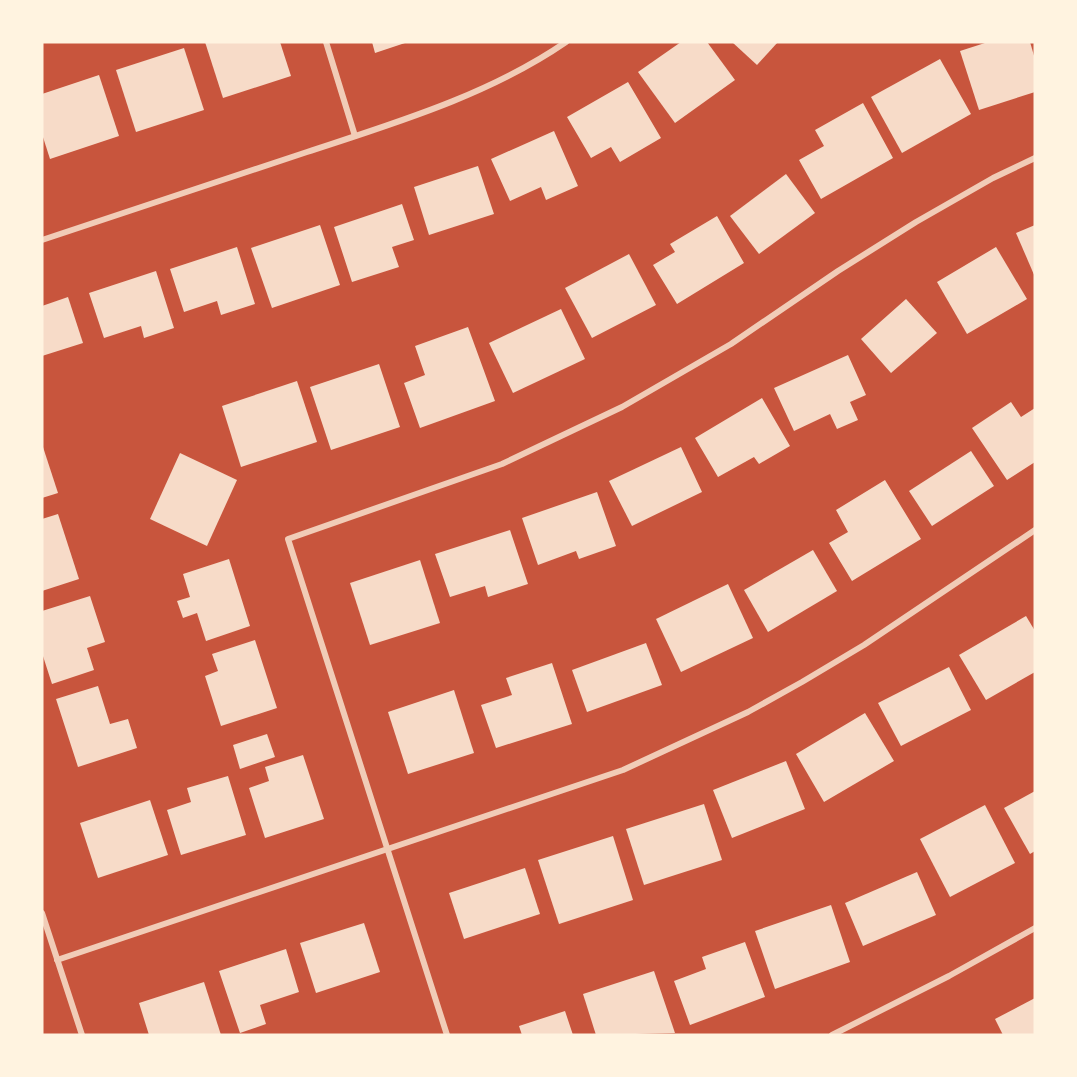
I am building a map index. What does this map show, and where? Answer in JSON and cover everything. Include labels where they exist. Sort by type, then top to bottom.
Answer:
[{"type":"street","points":[[326,42],[355,136]]},
{"type":"street","points":[[42,240],[355,136],[484,89],[534,64],[566,42]]},
{"type":"street","points":[[447,1035],[288,539],[502,464],[622,407],[731,344],[838,271],[916,222],[993,178],[1035,158]]},
{"type":"street","points":[[57,960],[623,770],[748,712],[864,645],[1035,530]]},
{"type":"street","points":[[42,913],[82,1035]]},
{"type":"street","points":[[832,1035],[949,976],[1035,928]]},
{"type":"building","points":[[205,42],[280,42],[291,76],[223,98]]},
{"type":"building","points":[[372,42],[408,42],[375,53]]},
{"type":"building","points":[[681,42],[707,42],[735,80],[675,123],[638,72]]},
{"type":"building","points":[[732,42],[778,42],[757,65]]},
{"type":"building","points":[[988,42],[1030,42],[1035,59],[1035,92],[979,110],[960,51]]},
{"type":"building","points":[[184,48],[204,110],[136,132],[116,70]]},
{"type":"building","points":[[940,59],[971,114],[902,153],[871,97]]},
{"type":"building","points":[[99,75],[119,136],[50,159],[42,134],[42,94]]},
{"type":"building","points":[[628,82],[661,138],[620,162],[611,147],[591,158],[567,117]]},
{"type":"building","points":[[863,103],[893,158],[821,199],[799,160],[824,146],[815,130]]},
{"type":"building","points":[[554,131],[578,186],[546,200],[541,187],[510,201],[491,159]]},
{"type":"building","points":[[478,166],[494,214],[429,235],[414,187]]},
{"type":"building","points":[[786,174],[815,213],[759,254],[730,216]]},
{"type":"building","points":[[402,204],[414,240],[392,247],[399,267],[352,282],[334,227]]},
{"type":"building","points":[[717,216],[744,263],[677,304],[653,265],[675,252],[670,244]]},
{"type":"building","points":[[320,225],[340,285],[272,308],[251,248]]},
{"type":"building","points":[[1035,225],[1035,277],[1016,233]]},
{"type":"building","points":[[237,247],[255,304],[221,315],[217,301],[184,312],[170,269]]},
{"type":"building","points":[[996,247],[1027,299],[967,334],[937,282]]},
{"type":"building","points":[[629,254],[656,305],[592,338],[565,288]]},
{"type":"building","points":[[156,271],[174,328],[144,338],[141,326],[104,338],[89,293]]},
{"type":"building","points":[[68,297],[83,343],[42,356],[42,306]]},
{"type":"building","points":[[906,299],[937,333],[891,373],[861,339]]},
{"type":"building","points":[[561,309],[585,359],[513,393],[489,343]]},
{"type":"building","points":[[468,327],[495,401],[420,428],[404,383],[425,375],[415,346]]},
{"type":"building","points":[[848,355],[866,395],[850,402],[858,420],[837,429],[830,414],[794,431],[774,388]]},
{"type":"building","points":[[379,364],[400,427],[331,450],[310,387]]},
{"type":"building","points":[[297,381],[317,442],[241,467],[222,406]]},
{"type":"building","points":[[762,398],[790,446],[759,464],[754,457],[718,477],[695,438]]},
{"type":"building","points":[[1011,402],[1021,417],[1035,408],[1035,462],[1007,480],[972,428]]},
{"type":"building","points":[[42,444],[58,493],[42,498]]},
{"type":"building","points":[[681,447],[702,492],[632,526],[609,481]]},
{"type":"building","points":[[971,451],[994,486],[932,526],[909,491]]},
{"type":"building","points":[[180,453],[237,480],[207,546],[150,519]]},
{"type":"building","points":[[885,480],[921,539],[852,581],[829,543],[848,532],[836,510]]},
{"type":"building","points":[[597,492],[616,546],[579,559],[576,551],[538,565],[522,518]]},
{"type":"building","points":[[58,514],[79,579],[42,591],[42,519]]},
{"type":"building","points":[[510,530],[528,584],[488,597],[485,586],[450,597],[435,554]]},
{"type":"building","points":[[813,550],[837,591],[768,632],[744,590]]},
{"type":"building","points":[[229,559],[250,626],[206,641],[197,613],[183,618],[177,601],[190,597],[183,574]]},
{"type":"building","points":[[420,560],[440,623],[370,645],[350,583]]},
{"type":"building","points":[[728,584],[753,638],[681,672],[656,619]]},
{"type":"building","points":[[90,596],[105,642],[87,648],[94,670],[52,684],[42,653],[42,611]]},
{"type":"building","points":[[1026,616],[1035,631],[1035,672],[986,700],[959,655]]},
{"type":"building","points":[[255,640],[277,708],[221,726],[205,676],[218,671],[212,654]]},
{"type":"building","points":[[646,643],[662,685],[587,712],[572,670]]},
{"type":"building","points":[[552,663],[572,724],[496,748],[481,705],[512,695],[506,678]]},
{"type":"building","points":[[949,667],[971,710],[901,746],[878,703]]},
{"type":"building","points":[[98,686],[110,724],[128,719],[137,748],[78,767],[56,699]]},
{"type":"building","points":[[454,690],[474,753],[408,774],[388,712]]},
{"type":"building","points":[[865,713],[894,761],[824,802],[796,754]]},
{"type":"building","points":[[267,734],[275,757],[240,769],[233,745]]},
{"type":"building","points":[[303,755],[324,819],[265,838],[249,788],[269,781],[265,767]]},
{"type":"building","points":[[786,761],[805,809],[732,838],[713,790]]},
{"type":"building","points":[[228,776],[246,835],[181,855],[167,810],[191,802],[187,788]]},
{"type":"building","points":[[1035,791],[1035,851],[1030,854],[1004,808]]},
{"type":"building","points":[[150,800],[168,855],[98,878],[80,823]]},
{"type":"building","points":[[704,804],[722,860],[644,885],[626,829]]},
{"type":"building","points":[[985,805],[1015,863],[950,897],[920,839]]},
{"type":"building","points":[[613,836],[633,900],[559,924],[538,860]]},
{"type":"building","points":[[525,868],[540,914],[464,939],[449,893]]},
{"type":"building","points":[[917,872],[936,915],[863,946],[845,903]]},
{"type":"building","points":[[831,905],[850,962],[775,989],[755,931]]},
{"type":"building","points":[[364,923],[380,972],[316,993],[300,943]]},
{"type":"building","points":[[745,942],[765,997],[690,1025],[674,981],[706,969],[702,957]]},
{"type":"building","points":[[286,949],[299,992],[260,1005],[266,1024],[240,1033],[219,971]]},
{"type":"building","points":[[654,971],[675,1033],[596,1035],[583,994]]},
{"type":"building","points":[[204,982],[221,1035],[149,1035],[139,1003]]},
{"type":"building","points":[[1035,998],[1035,1035],[1003,1035],[995,1019]]},
{"type":"building","points":[[565,1011],[573,1035],[522,1035],[519,1026]]}]
